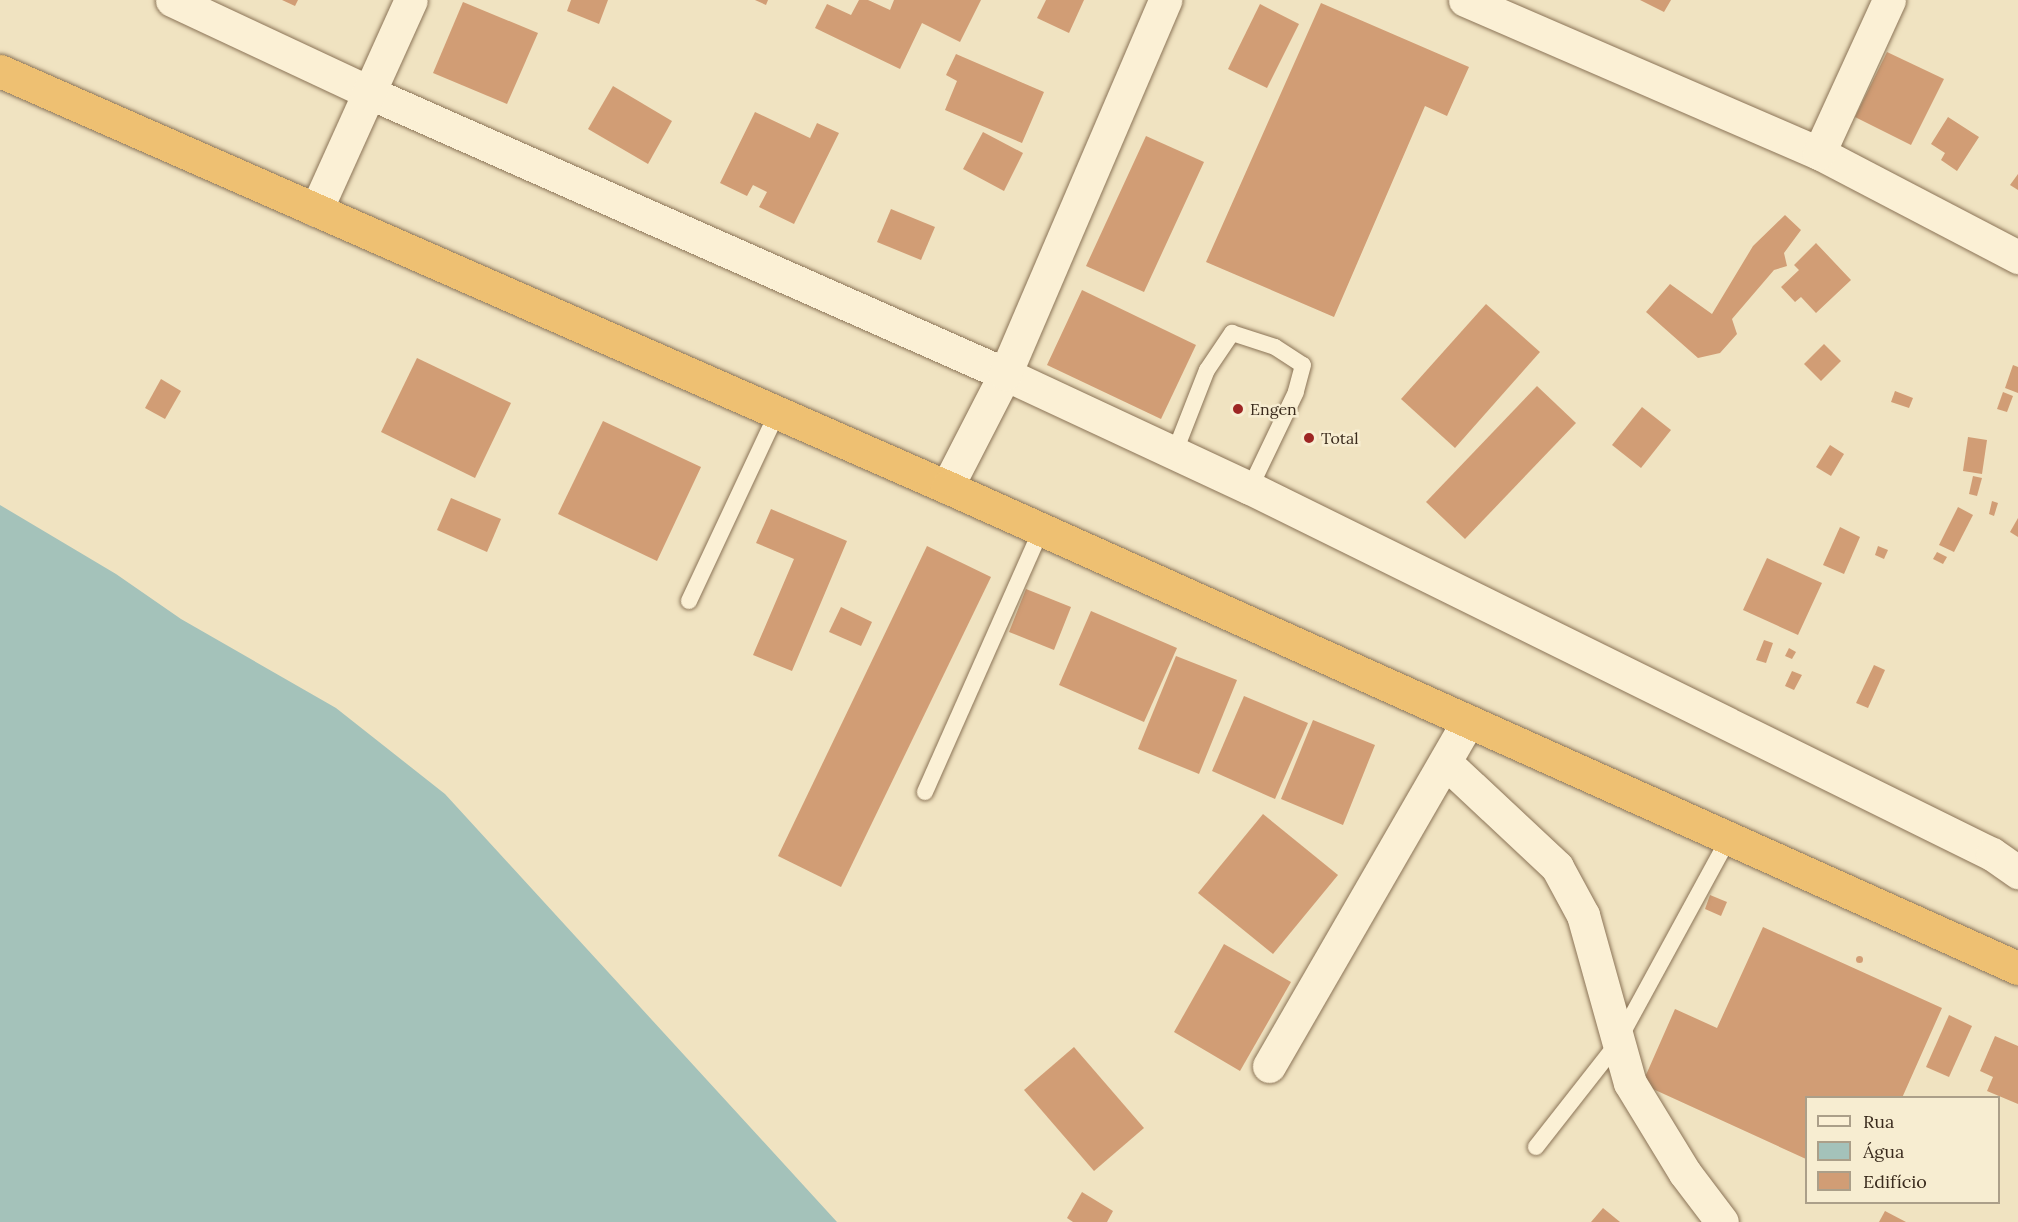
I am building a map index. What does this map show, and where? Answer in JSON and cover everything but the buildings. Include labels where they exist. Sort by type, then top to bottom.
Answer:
[{"type":"highway","points":[[0,71],[947,488],[2018,968]]},
{"type":"street","points":[[172,0],[368,92],[1005,374],[1250,488],[1981,849],[2018,872]]},
{"type":"street","points":[[316,210],[411,0]]},
{"type":"street","points":[[947,488],[1005,374],[1165,0]]},
{"type":"street","points":[[1465,0],[1819,153],[2018,257]]},
{"type":"street","points":[[1819,153],[1889,0]]},
{"type":"street","points":[[1269,1066],[1446,763],[1467,723]]},
{"type":"street","points":[[1446,763],[1557,867],[1582,915],[1616,1045],[1630,1083],[1685,1173],[1722,1222]]},
{"type":"lane","points":[[1174,454],[1207,370],[1232,333],[1275,347],[1303,365],[1296,392],[1250,488]]},
{"type":"lane","points":[[689,601],[777,413]]},
{"type":"lane","points":[[925,792],[1041,530]]},
{"type":"lane","points":[[1536,1147],[1616,1045],[1728,840]]},
{"type":"water","points":[[0,505],[116,574],[181,619],[336,708],[445,794],[837,1222],[0,1222]]},
{"type":"place","name":"Engen","points":[[1238,409]]},
{"type":"place","name":"Total","points":[[1309,438]]}]
